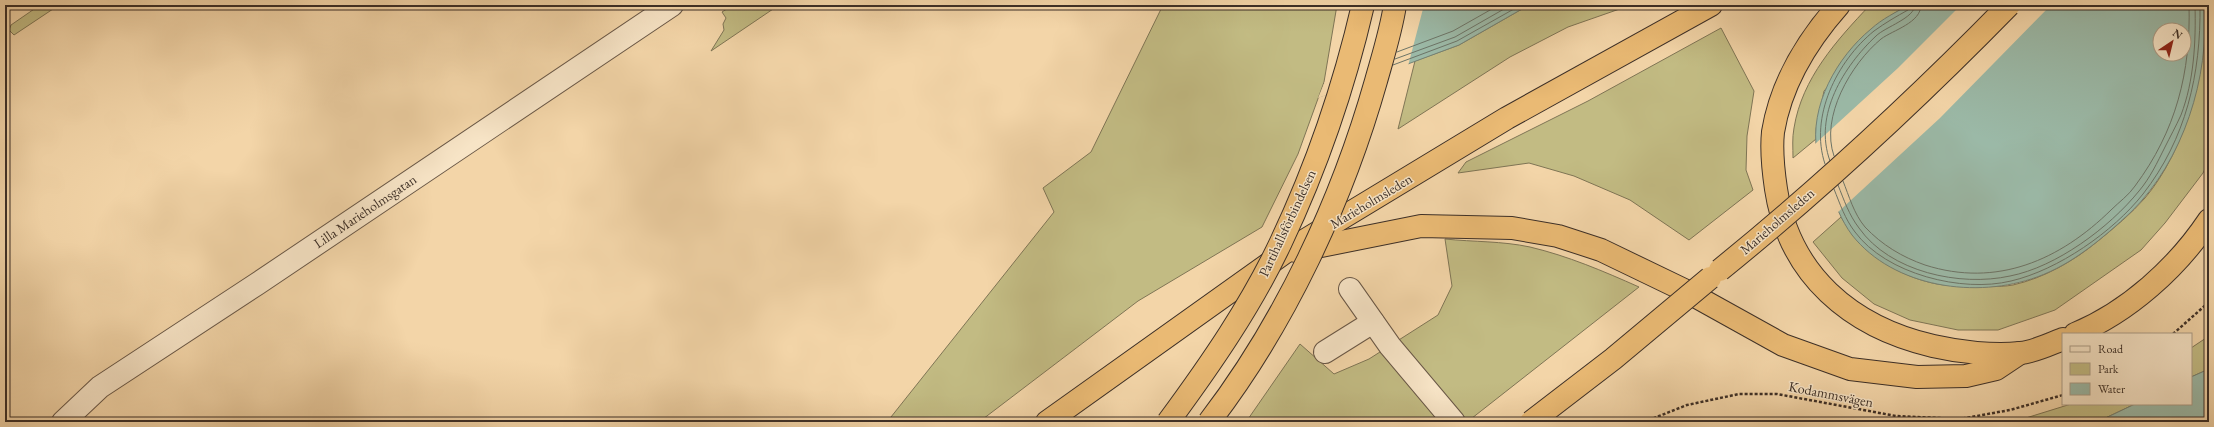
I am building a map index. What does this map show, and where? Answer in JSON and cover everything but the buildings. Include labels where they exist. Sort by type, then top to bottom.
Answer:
[{"type":"highway","name":"Partihallsförbindelsen","points":[[1168,422],[1192,390],[1247,305],[1281,243],[1333,115],[1353,48],[1363,5]]},
{"type":"highway","points":[[1209,422],[1270,334],[1333,203],[1363,127],[1392,24],[1395,5]]},
{"type":"highway","name":"Marieholmsleden","points":[[1047,422],[1284,253],[1507,118],[1711,5]]},
{"type":"highway","points":[[1839,5],[1814,36],[1793,70],[1781,102],[1774,131],[1772,164],[1778,206],[1784,226],[1793,245],[1808,269],[1838,301],[1895,336],[1942,348],[1972,352],[2020,353]]},
{"type":"highway","name":"Marieholmsleden","points":[[1531,422],[1613,359],[1742,252],[1850,157],[1965,50],[2008,5]]},
{"type":"highway","points":[[2077,333],[2109,316],[2154,282],[2182,255],[2209,220]]},
{"type":"highway","points":[[1284,253],[1421,226],[1512,228],[1558,236],[1606,252],[1684,290],[1783,345],[1850,369],[1917,377],[1966,376],[1996,369],[2020,353],[2062,339]]},
{"type":"street","name":"Lilla Marieholmsgatan","points":[[63,422],[100,387],[257,284],[672,5]]},
{"type":"street","points":[[1350,289],[1390,346],[1454,422]]},
{"type":"street","points":[[1325,352],[1373,322]]},
{"type":"path","points":[[2174,333],[2209,302]]},
{"type":"path","name":"Kodammsvägen","points":[[1644,422],[1687,405],[1739,394],[1777,394],[1896,416],[1960,419],[2010,410],[2062,395]]},
{"type":"green space","points":[[40,5],[59,5],[14,35],[9,30],[11,25]]},
{"type":"green space","points":[[733,5],[779,5],[711,51],[724,30],[723,24],[726,18],[722,12]]},
{"type":"green space","points":[[1163,5],[1337,5],[1324,82],[1298,154],[1262,227],[1138,301],[979,422],[887,422],[1054,212],[1043,188],[1091,152]]},
{"type":"green space","points":[[1529,5],[1631,5],[1568,27],[1510,57],[1398,129],[1415,61],[1459,45]]},
{"type":"green space","points":[[1870,5],[1909,5],[1893,14],[1824,91],[1816,129],[1816,139],[1793,158],[1794,128],[1798,110],[1813,76],[1845,32]]},
{"type":"green space","points":[[2204,5],[2209,5],[2209,161],[2203,173],[2165,223],[2141,250],[2055,310],[1998,330],[1958,330],[1910,320],[1874,304],[1842,278],[1813,242],[1841,217],[1850,230],[1870,251],[1894,269],[1922,280],[1944,285],[2013,285],[2036,278],[2069,262],[2104,236],[2140,204],[2159,179],[2172,157],[2183,132],[2198,80],[2203,54],[2205,29]]},
{"type":"green space","points":[[1721,28],[1754,91],[1747,136],[1746,170],[1753,190],[1689,240],[1630,200],[1574,176],[1529,163],[1458,173],[1466,162],[1588,101]]},
{"type":"green space","points":[[1445,239],[1530,247],[1572,259],[1639,287],[1467,422],[1246,422],[1300,344],[1334,374],[1369,359],[1438,315],[1452,286]]},
{"type":"green space","points":[[2209,336],[2209,369],[2192,377],[2192,347]]},
{"type":"green space","points":[[2068,405],[2133,405],[2097,422],[2013,422]]},
{"type":"water","points":[[1350,5],[1529,5],[1459,45],[1319,97],[1342,47]]},
{"type":"water","points":[[1909,5],[2204,5],[2205,32],[2197,89],[2179,143],[2165,168],[2149,191],[2131,212],[2110,231],[2075,258],[2050,272],[2014,284],[1989,287],[1963,287],[1938,284],[1913,277],[1890,267],[1870,253],[1852,235],[1845,224],[1836,206],[1819,161],[1816,135],[1817,117],[1828,84],[1837,68],[1859,40],[1884,19]]},
{"type":"water","points":[[2209,369],[2209,422],[2097,422],[2133,405],[2192,405],[2192,377]]},
{"type":"pier","points":[[1348,5],[1424,5],[1408,66],[1318,98],[1340,46]]},
{"type":"pier","points":[[1961,5],[2051,5],[1940,118],[1837,213],[1815,153],[1815,144],[1898,68]]}]
